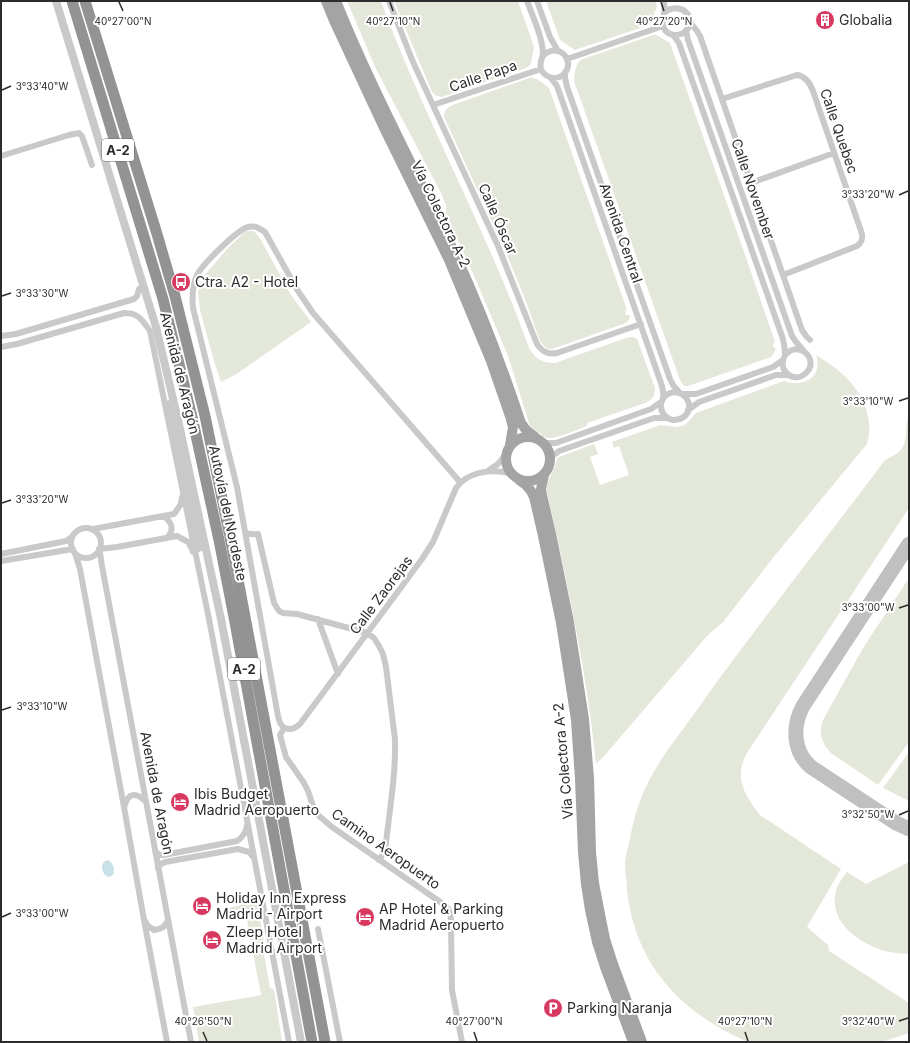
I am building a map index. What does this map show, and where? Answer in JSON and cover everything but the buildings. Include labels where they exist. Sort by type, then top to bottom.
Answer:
[{"type":"highway","name":"Autovía del Nordeste","points":[[72,1],[163,298],[192,417],[219,540],[312,1042]]},
{"type":"highway","name":"Autovía del Nordeste","points":[[85,1],[175,296],[205,416],[233,551],[326,1042]]},
{"type":"main road","name":"Vía Colectora A-2","points":[[326,1],[384,128],[449,260],[491,361],[513,426],[510,445]]},
{"type":"main road","name":"Vía Colectora A-2","points":[[336,1],[379,100],[455,255],[478,306],[521,422],[526,430],[539,440]]},
{"type":"main road","points":[[524,436],[539,440],[547,447],[550,458],[550,464],[547,470],[544,475],[538,479],[532,481],[519,480],[510,473],[507,468],[505,462],[507,450],[510,445],[524,436]]},
{"type":"main road","name":"Vía Colectora A-2","points":[[544,475],[541,483],[542,495],[569,622],[584,719],[589,778],[594,883],[605,939],[642,1042]]},
{"type":"main road","name":"Vía Colectora A-2","points":[[519,480],[526,485],[534,497],[561,623],[576,720],[580,771],[583,852],[590,910],[597,942],[605,967],[633,1042]]},
{"type":"street","name":"Avenida de Aragón","points":[[56,1],[153,329],[178,420],[221,619],[301,1042]]},
{"type":"street","name":"Calle Óscar","points":[[389,1],[413,62],[498,246],[537,344],[540,348],[548,354],[557,353],[641,324]]},
{"type":"street","points":[[527,1],[541,40],[541,69],[547,76],[551,78],[558,78],[565,74],[568,67],[567,59],[562,52],[558,50],[550,37],[538,1]]},
{"type":"street","points":[[664,1],[663,26],[665,30],[673,35],[680,34],[686,30],[690,22],[689,15],[675,1]]},
{"type":"street","points":[[664,13],[670,8],[680,7]]},
{"type":"street","name":"Calle November","points":[[690,22],[700,36],[802,330],[810,340]]},
{"type":"street","points":[[567,59],[663,26]]},
{"type":"street","name":"Calle November","points":[[686,30],[688,40],[792,336],[804,351]]},
{"type":"street","name":"Calle November","points":[[673,35],[679,43],[783,339],[784,357]]},
{"type":"street","points":[[542,56],[551,50],[558,50]]},
{"type":"street","name":"Calle Papa","points":[[433,106],[541,69]]},
{"type":"street","name":"Avenida Central","points":[[565,74],[565,82],[670,379],[681,393]]},
{"type":"street","name":"Calle Quebec","points":[[722,100],[797,75],[804,77],[810,84],[862,231],[862,241],[857,246],[783,275]]},
{"type":"street","name":"Avenida Central","points":[[551,78],[557,86],[641,324],[662,386],[662,400]]},
{"type":"street","points":[[1,156],[69,134],[79,133],[82,136],[92,166]]},
{"type":"street","points":[[751,183],[834,154]]},
{"type":"street","points":[[284,728],[280,723],[278,716],[246,534],[236,487],[195,316],[192,296],[197,275],[204,266],[231,238],[243,228],[254,226],[260,228],[265,232],[298,291],[313,313],[460,482],[465,478],[489,471],[510,473]]},
{"type":"street","points":[[1,336],[16,334],[134,299],[137,296],[139,289]]},
{"type":"street","points":[[1,347],[17,344],[124,313],[139,316],[153,329],[195,522],[209,619]]},
{"type":"street","points":[[153,329],[289,1042]]},
{"type":"street","points":[[539,440],[556,443],[652,409],[666,395],[672,392],[698,393],[773,367],[790,350],[797,349],[804,351],[810,359],[809,369],[803,376],[776,376],[699,402],[688,410],[680,419],[654,418],[559,452],[550,458]]},
{"type":"street","points":[[784,357],[783,368],[789,375]]},
{"type":"street","points":[[681,393],[688,401],[688,410]]},
{"type":"street","points":[[662,400],[662,411],[668,418]]},
{"type":"street","points":[[489,471],[506,455]]},
{"type":"street","name":"Calle Zaorejas","points":[[284,728],[290,730],[300,724],[428,551],[460,482]]},
{"type":"street","points":[[1,554],[66,541],[81,528],[93,529],[174,514],[181,504],[182,485]]},
{"type":"street","points":[[163,516],[169,520],[172,529],[167,538]]},
{"type":"street","points":[[93,529],[101,540],[99,550]]},
{"type":"street","points":[[246,534],[258,534],[274,603],[283,614],[297,614],[367,633],[374,638],[383,654],[395,739],[395,767],[385,851],[379,860]]},
{"type":"street","points":[[72,536],[71,545],[80,569],[167,1042]]},
{"type":"street","points":[[74,551],[79,556],[88,557],[92,556],[99,550],[177,536],[188,542],[191,547],[201,579]]},
{"type":"street","name":"Avenida de Aragón","points":[[99,550],[191,1042]]},
{"type":"street","points":[[1,562],[74,551]]},
{"type":"street","points":[[318,619],[338,674]]},
{"type":"street","name":"Camino Aeropuerto","points":[[284,728],[280,735],[286,757],[304,783],[314,809],[318,815],[332,827],[446,906],[449,910],[452,924],[452,990],[462,1042]]},
{"type":"street","points":[[124,807],[126,800],[135,794],[141,796],[145,800]]},
{"type":"street","points":[[155,851],[160,855],[164,855],[237,841],[242,838],[246,830],[247,820]]},
{"type":"street","points":[[158,868],[165,862],[238,849],[250,852],[254,858]]},
{"type":"street","points":[[144,920],[148,926],[154,930],[161,929],[166,925],[168,920]]},
{"type":"street","points":[[318,929],[340,1042]]},
{"type":"shaded area","points":[[347,1],[381,1],[416,88],[475,217],[531,352],[540,360],[555,363],[629,337],[633,337],[637,339],[655,388],[654,396],[650,401],[587,423],[587,426],[568,434],[552,438],[546,437],[530,426],[508,356],[446,214],[446,205],[441,193],[375,67]]},
{"type":"shaded area","points":[[394,1],[518,1],[534,47],[531,63],[526,68],[442,97],[437,96],[432,92]]},
{"type":"shaded area","points":[[546,1],[655,1],[657,7],[649,25],[575,50],[560,40]]},
{"type":"shaded area","points":[[656,35],[670,43],[775,342],[773,344],[774,348],[776,348],[771,357],[688,386],[684,386],[680,380],[574,81],[577,64],[580,60]]},
{"type":"shaded area","points":[[532,77],[549,88],[627,310],[625,311],[626,315],[629,315],[630,317],[626,323],[552,349],[545,347],[540,341],[504,248],[444,117],[446,110],[451,106]]},
{"type":"shaded area","points":[[246,231],[254,231],[261,240],[291,295],[311,322],[238,373],[221,382],[200,310],[198,292],[203,277],[227,249]]},
{"type":"shaded area","points":[[816,355],[847,378],[860,395],[869,424],[867,444],[776,554],[723,622],[707,636],[596,764],[582,661],[547,492],[548,482],[557,460],[559,457],[594,444],[598,454],[590,457],[600,485],[629,475],[619,446],[614,448],[612,442],[660,425],[677,427],[685,425],[696,413],[784,381],[791,383],[805,382],[814,375],[817,369]]},
{"type":"shaded area","points":[[909,415],[909,508],[747,753],[742,764],[741,779],[745,792],[760,815],[841,869],[807,927],[828,945],[829,951],[909,1003],[909,1033],[882,1042],[748,1042],[702,1017],[682,1001],[665,983],[651,963],[640,941],[632,917],[627,890],[625,862],[634,820],[647,785],[669,748],[734,659],[885,460],[899,452],[902,448],[905,440]]},
{"type":"shaded area","points":[[909,578],[909,742],[878,785],[831,753],[825,746],[821,736],[821,727],[823,720],[863,648]]},
{"type":"shaded area","points":[[909,752],[909,801],[883,788]]},
{"type":"shaded area","points":[[909,862],[909,880],[907,883],[909,884],[909,954],[894,953],[865,943],[847,930],[836,912],[836,890],[847,872],[866,884]]},
{"type":"shaded area","points":[[257,902],[266,952],[264,954],[270,988],[274,989],[282,1042],[199,1042],[193,1007],[261,995],[246,915],[228,918],[226,908]]},
{"type":"water","points":[[108,860],[112,863],[114,869],[113,875],[109,877],[105,875],[102,869],[102,864]]},
{"type":"taxiway","points":[[909,544],[803,706],[799,714],[796,730],[796,738],[801,754],[811,767],[896,823],[909,829]]},
{"type":"place","name":"Globalia","points":[[825,20]]},
{"type":"place","name":"Ctra. A2 - Hotel","points":[[181,282]]},
{"type":"place","name":"Ibis Budget Madrid Aeropuerto","points":[[180,802]]},
{"type":"place","name":"Holiday Inn Express Madrid - Airport","points":[[202,906]]},
{"type":"place","name":"AP Hotel & Parking Madrid Aeropuerto","points":[[365,917]]},
{"type":"place","name":"Zleep Hotel Madrid Airport","points":[[212,940]]},
{"type":"place","name":"Parking Naranja","points":[[553,1008]]}]
